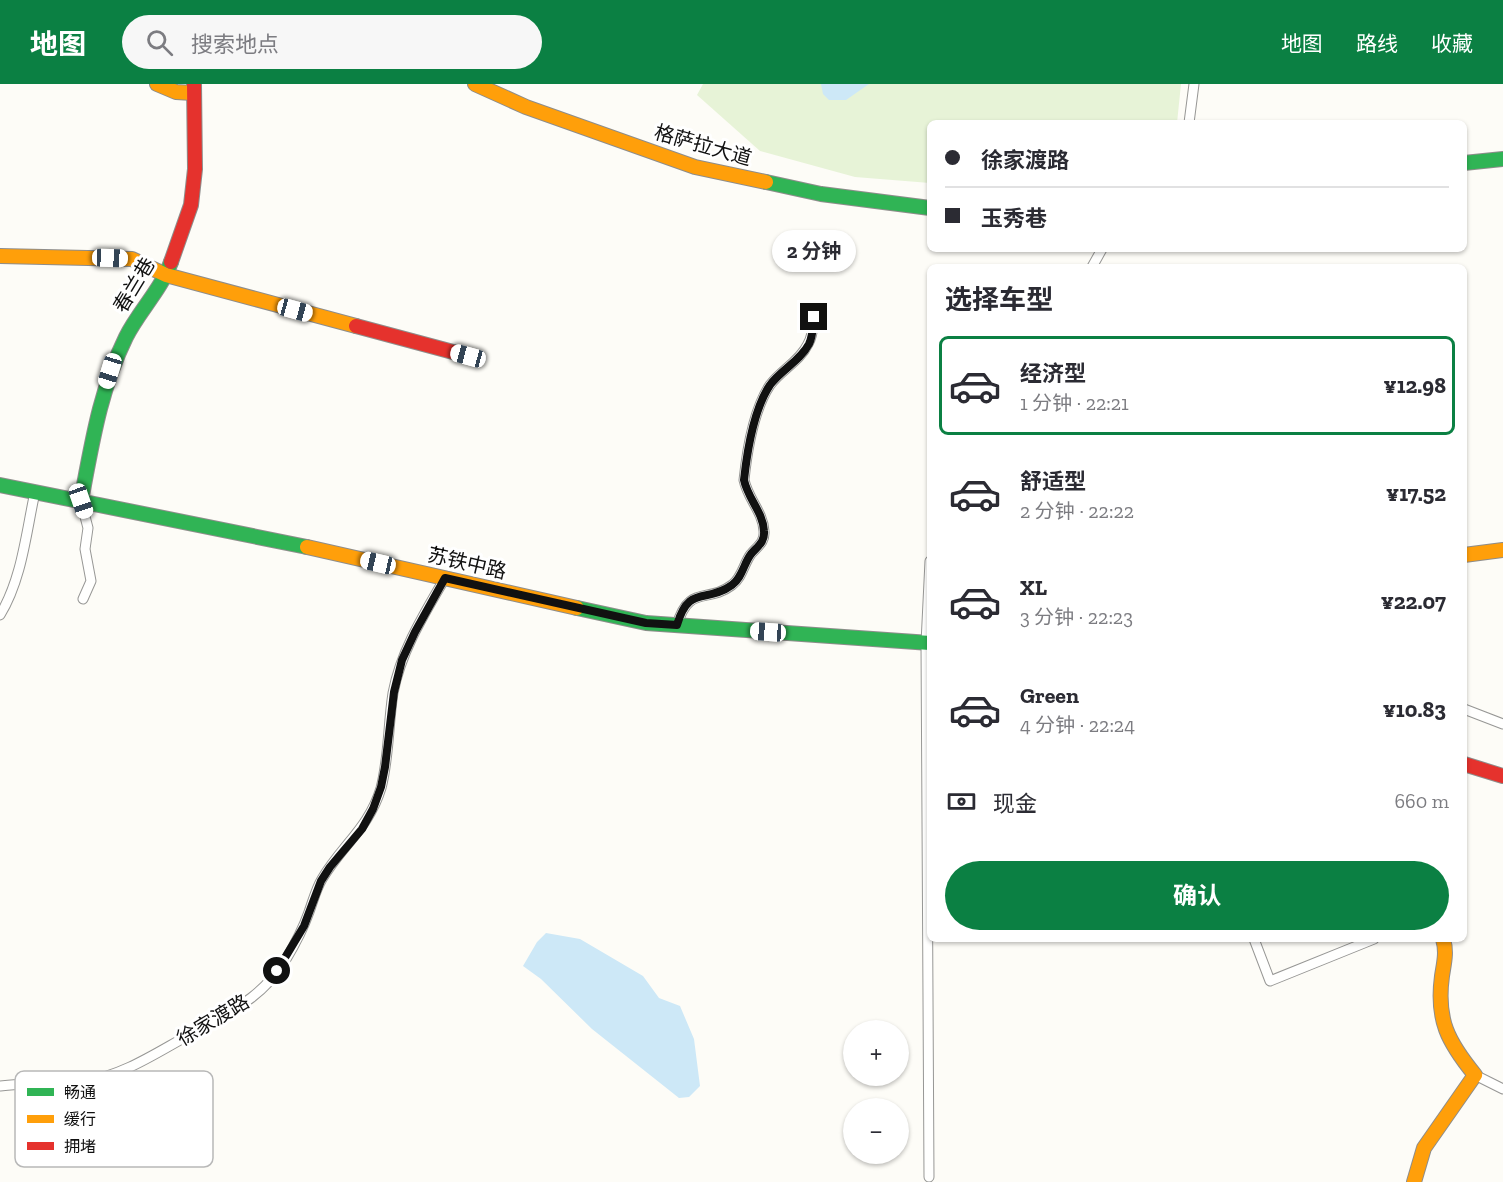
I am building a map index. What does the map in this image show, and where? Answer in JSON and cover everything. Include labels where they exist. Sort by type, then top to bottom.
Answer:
[{"type":"main road","points":[[157,84],[176,92],[193,88]]},
{"type":"main road","name":"格萨拉大道","points":[[475,84],[526,107],[695,167],[821,194],[927,208]]},
{"type":"main road","name":"春兰巷","points":[[81,501],[98,409],[110,371],[127,334],[166,275],[191,205],[195,169],[193,88]]},
{"type":"main road","points":[[1467,163],[1503,159]]},
{"type":"main road","points":[[0,256],[132,259],[166,275],[468,356]]},
{"type":"main road","name":"苏铁中路","points":[[0,485],[288,543],[646,623],[927,643]]},
{"type":"main road","points":[[1467,555],[1503,550]]},
{"type":"main road","points":[[1467,765],[1503,776]]},
{"type":"main road","points":[[1414,1182],[1424,1148],[1475,1075],[1446,1034],[1440,1014],[1440,991],[1446,946],[1444,942]]},
{"type":"street","points":[[1188,120],[1194,84]]},
{"type":"street","points":[[677,625],[684,605],[692,599],[734,584],[750,556],[762,544],[765,536],[764,528],[744,480],[756,416],[770,385],[809,343],[814,317]]},
{"type":"street","points":[[0,615],[15,583],[35,492]]},
{"type":"street","points":[[81,501],[88,528],[85,549],[91,581],[83,599]]},
{"type":"street","name":"徐家渡路","points":[[121,1071],[229,1013],[252,998],[270,981],[284,962],[304,926],[321,881],[362,829],[373,809],[385,767],[394,692],[402,660],[445,578]]},
{"type":"street","points":[[1467,710],[1503,724]]},
{"type":"street","points":[[929,942],[929,1177]]},
{"type":"street","points":[[1255,942],[1270,981],[1367,942]]},
{"type":"street","points":[[1475,1075],[1503,1089]]},
{"type":"street","name":"徐家渡路","points":[[0,1086],[15,1086]]},
{"type":"green space","points":[[703,84],[1181,84],[1177,120],[927,120],[927,183],[855,177],[760,151],[697,95]]},
{"type":"water","points":[[821,84],[869,84],[846,100],[829,100],[823,94]]},
{"type":"water","points":[[546,933],[580,939],[643,976],[659,998],[680,1006],[694,1039],[700,1086],[689,1097],[679,1098],[592,1029],[541,979],[523,966],[537,942]]},
{"type":"traffic: fast","points":[[1467,163],[1503,159]]},
{"type":"traffic: fast","points":[[766,182],[821,194],[927,208]]},
{"type":"traffic: fast","points":[[81,501],[98,417],[117,357],[131,327],[162,282],[171,262]]},
{"type":"traffic: fast","points":[[0,485],[307,547]]},
{"type":"traffic: fast","points":[[577,608],[646,623],[927,643]]},
{"type":"traffic: slow","points":[[157,84],[176,92],[193,93]]},
{"type":"traffic: slow","points":[[475,84],[526,107],[695,167],[766,182]]},
{"type":"traffic: slow","points":[[0,256],[132,259],[166,275],[356,326]]},
{"type":"traffic: slow","points":[[307,547],[577,608]]},
{"type":"traffic: slow","points":[[1467,555],[1503,550]]},
{"type":"traffic: slow","points":[[1414,1182],[1424,1148],[1475,1075],[1451,1041],[1443,1018],[1441,992],[1445,953],[1444,942]]},
{"type":"traffic: jam","points":[[171,262],[191,205],[195,169],[194,84]]},
{"type":"traffic: jam","points":[[356,326],[468,356]]},
{"type":"traffic: jam","points":[[1467,765],[1503,776]]},
{"type":"route","points":[[277,971],[304,926],[321,881],[362,829],[373,809],[385,767],[394,692],[402,660],[445,578],[646,623],[677,625],[684,605],[692,599],[734,584],[750,556],[762,544],[765,536],[764,528],[744,480],[756,416],[770,385],[809,343],[814,317]]}]
